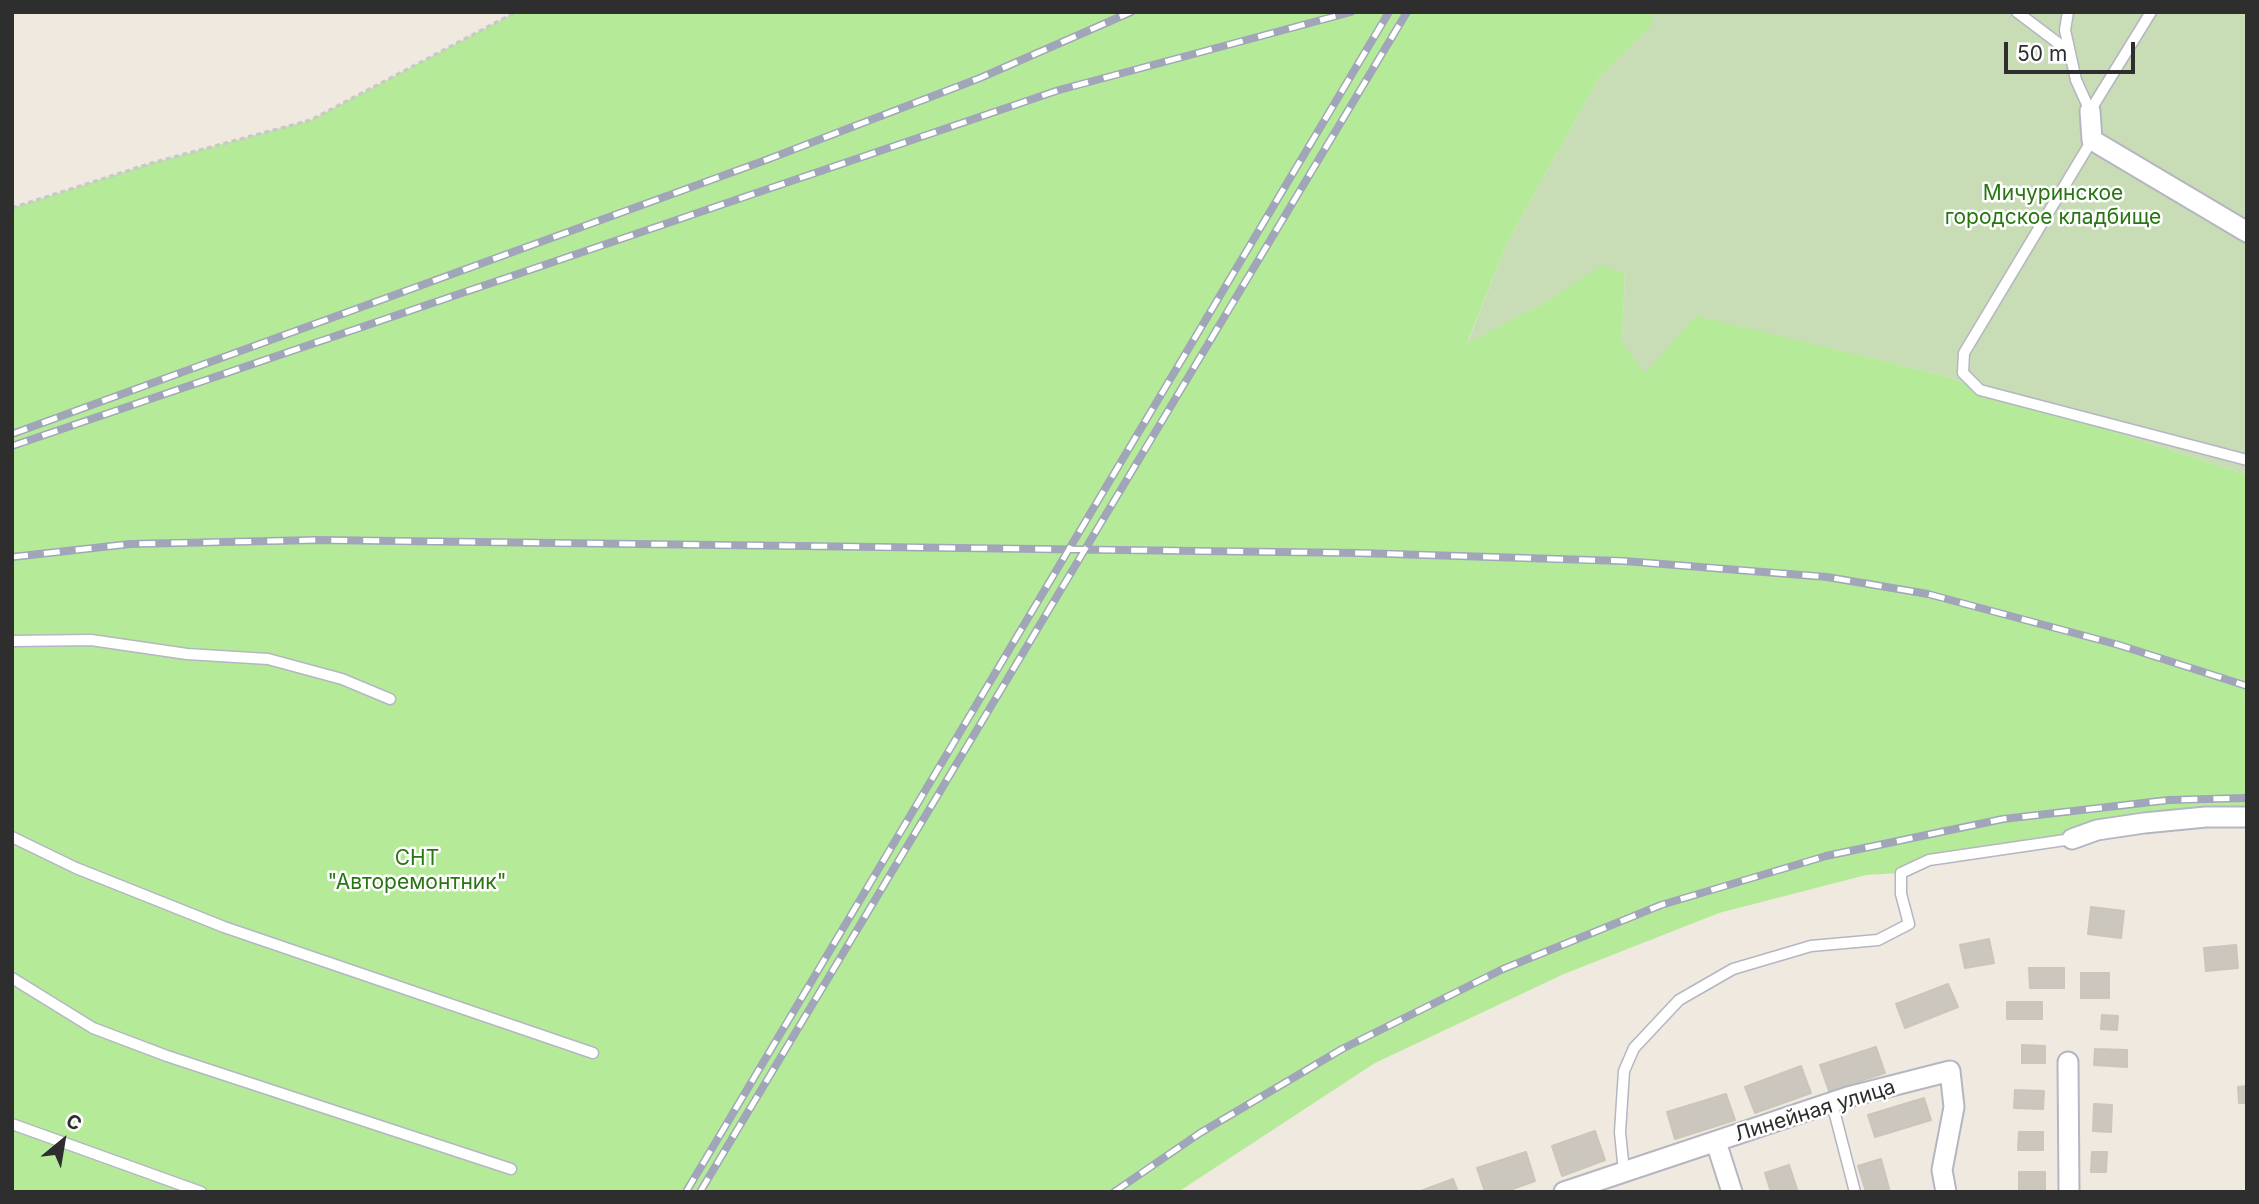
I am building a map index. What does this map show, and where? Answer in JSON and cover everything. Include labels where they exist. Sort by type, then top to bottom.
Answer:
[{"type":"street","points":[[2090,111],[2092,140],[2247,232]]},
{"type":"street","points":[[2072,839],[2096,830],[2144,823],[2206,817],[2247,817]]},
{"type":"street","points":[[2068,1062],[2069,1192]]},
{"type":"street","name":"Линейная улица","points":[[1564,1192],[1832,1103],[1950,1071],[1954,1107],[1942,1170],[1946,1192]]},
{"type":"street","points":[[1716,1142],[1732,1192]]},
{"type":"lane","points":[[2017,12],[2070,52]]},
{"type":"lane","points":[[2068,12],[2065,30],[2076,80],[2090,111]]},
{"type":"lane","points":[[2090,111],[2151,12]]},
{"type":"lane","points":[[2092,140],[1964,353],[1963,373],[1980,390],[2247,460]]},
{"type":"lane","points":[[12,642],[91,640],[187,654],[268,659],[342,679],[390,699]]},
{"type":"lane","points":[[12,837],[76,868],[225,927],[593,1053]]},
{"type":"lane","points":[[1624,1172],[1620,1132],[1624,1072],[1634,1048],[1679,1000],[1733,969],[1811,946],[1878,940],[1909,924],[1901,894],[1901,873],[1929,860],[2072,839]]},
{"type":"lane","points":[[12,978],[93,1028],[511,1169]]},
{"type":"lane","points":[[1832,1103],[1855,1192]]},
{"type":"lane","points":[[12,1124],[201,1192]]},
{"type":"path","points":[[12,208],[152,163],[311,120],[516,12]]},
{"type":"green space","name":"СНТ \"Авторемонтник\"","points":[[516,12],[1652,12],[1653,25],[1600,76],[1506,245],[1467,343],[1547,301],[1601,265],[1625,273],[1622,343],[1696,315],[1938,374],[2247,475],[2247,817],[1929,860],[1901,873],[1866,875],[1719,913],[1564,974],[1375,1063],[1178,1192],[12,1192],[12,208],[152,163],[311,120]]},
{"type":"green space","name":"Мичуринское городское кладбище","points":[[1652,12],[2247,12],[2247,475],[1938,374],[1696,316],[1645,374],[1622,343],[1625,273],[1602,266],[1547,301],[1467,344],[1506,245],[1600,76],[1652,25]]},
{"type":"building","points":[[2091,907],[2124,911],[2121,938],[2088,934]]},
{"type":"building","points":[[1989,939],[1994,963],[1965,968],[1960,945]]},
{"type":"building","points":[[2236,945],[2238,968],[2206,971],[2204,948]]},
{"type":"building","points":[[2029,968],[2064,968],[2064,988],[2030,988]]},
{"type":"building","points":[[2081,973],[2109,973],[2109,998],[2081,998]]},
{"type":"building","points":[[1948,984],[1958,1007],[1905,1028],[1896,1004]]},
{"type":"building","points":[[2007,1002],[2042,1002],[2042,1019],[2007,1019]]},
{"type":"building","points":[[2102,1015],[2118,1016],[2117,1030],[2101,1029]]},
{"type":"building","points":[[2022,1045],[2045,1046],[2045,1063],[2022,1063]]},
{"type":"building","points":[[1876,1047],[1885,1073],[1829,1091],[1820,1065]]},
{"type":"building","points":[[2095,1049],[2127,1050],[2127,1067],[2094,1065]]},
{"type":"building","points":[[1801,1066],[1811,1093],[1755,1113],[1745,1087]]},
{"type":"building","points":[[2247,1086],[2247,1103],[2239,1103],[2238,1087]]},
{"type":"building","points":[[2015,1090],[2044,1091],[2043,1109],[2014,1108]]},
{"type":"building","points":[[1726,1094],[1735,1120],[1675,1139],[1667,1112]]},
{"type":"building","points":[[1924,1098],[1931,1120],[1875,1137],[1868,1115]]},
{"type":"building","points":[[2094,1104],[2112,1105],[2111,1132],[2093,1131]]},
{"type":"building","points":[[1595,1131],[1605,1160],[1562,1176],[1552,1146]]},
{"type":"building","points":[[2019,1132],[2043,1132],[2043,1150],[2018,1150]]},
{"type":"building","points":[[1526,1152],[1535,1181],[1504,1192],[1485,1192],[1477,1168]]},
{"type":"building","points":[[2092,1152],[2107,1152],[2106,1172],[2091,1172]]},
{"type":"building","points":[[1881,1159],[1890,1192],[1866,1192],[1858,1166]]},
{"type":"building","points":[[1789,1165],[1798,1192],[1771,1192],[1765,1173]]},
{"type":"building","points":[[2019,1172],[2045,1172],[2045,1192],[2019,1192]]},
{"type":"building","points":[[1453,1179],[1458,1192],[1418,1192]]},
{"type":"railway","points":[[12,434],[766,160],[980,78],[1131,12]]},
{"type":"railway","points":[[12,446],[1059,90],[1351,12]]},
{"type":"railway","points":[[686,1192],[1389,12]]},
{"type":"railway","points":[[700,1192],[1407,12]]},
{"type":"railway","points":[[12,557],[130,544],[317,540],[1359,553],[1624,561],[1827,577],[1928,594],[2119,645],[2247,686]]},
{"type":"railway","points":[[1114,1192],[1200,1133],[1342,1049],[1503,969],[1661,905],[1826,856],[2003,819],[2169,800],[2247,798]]}]
